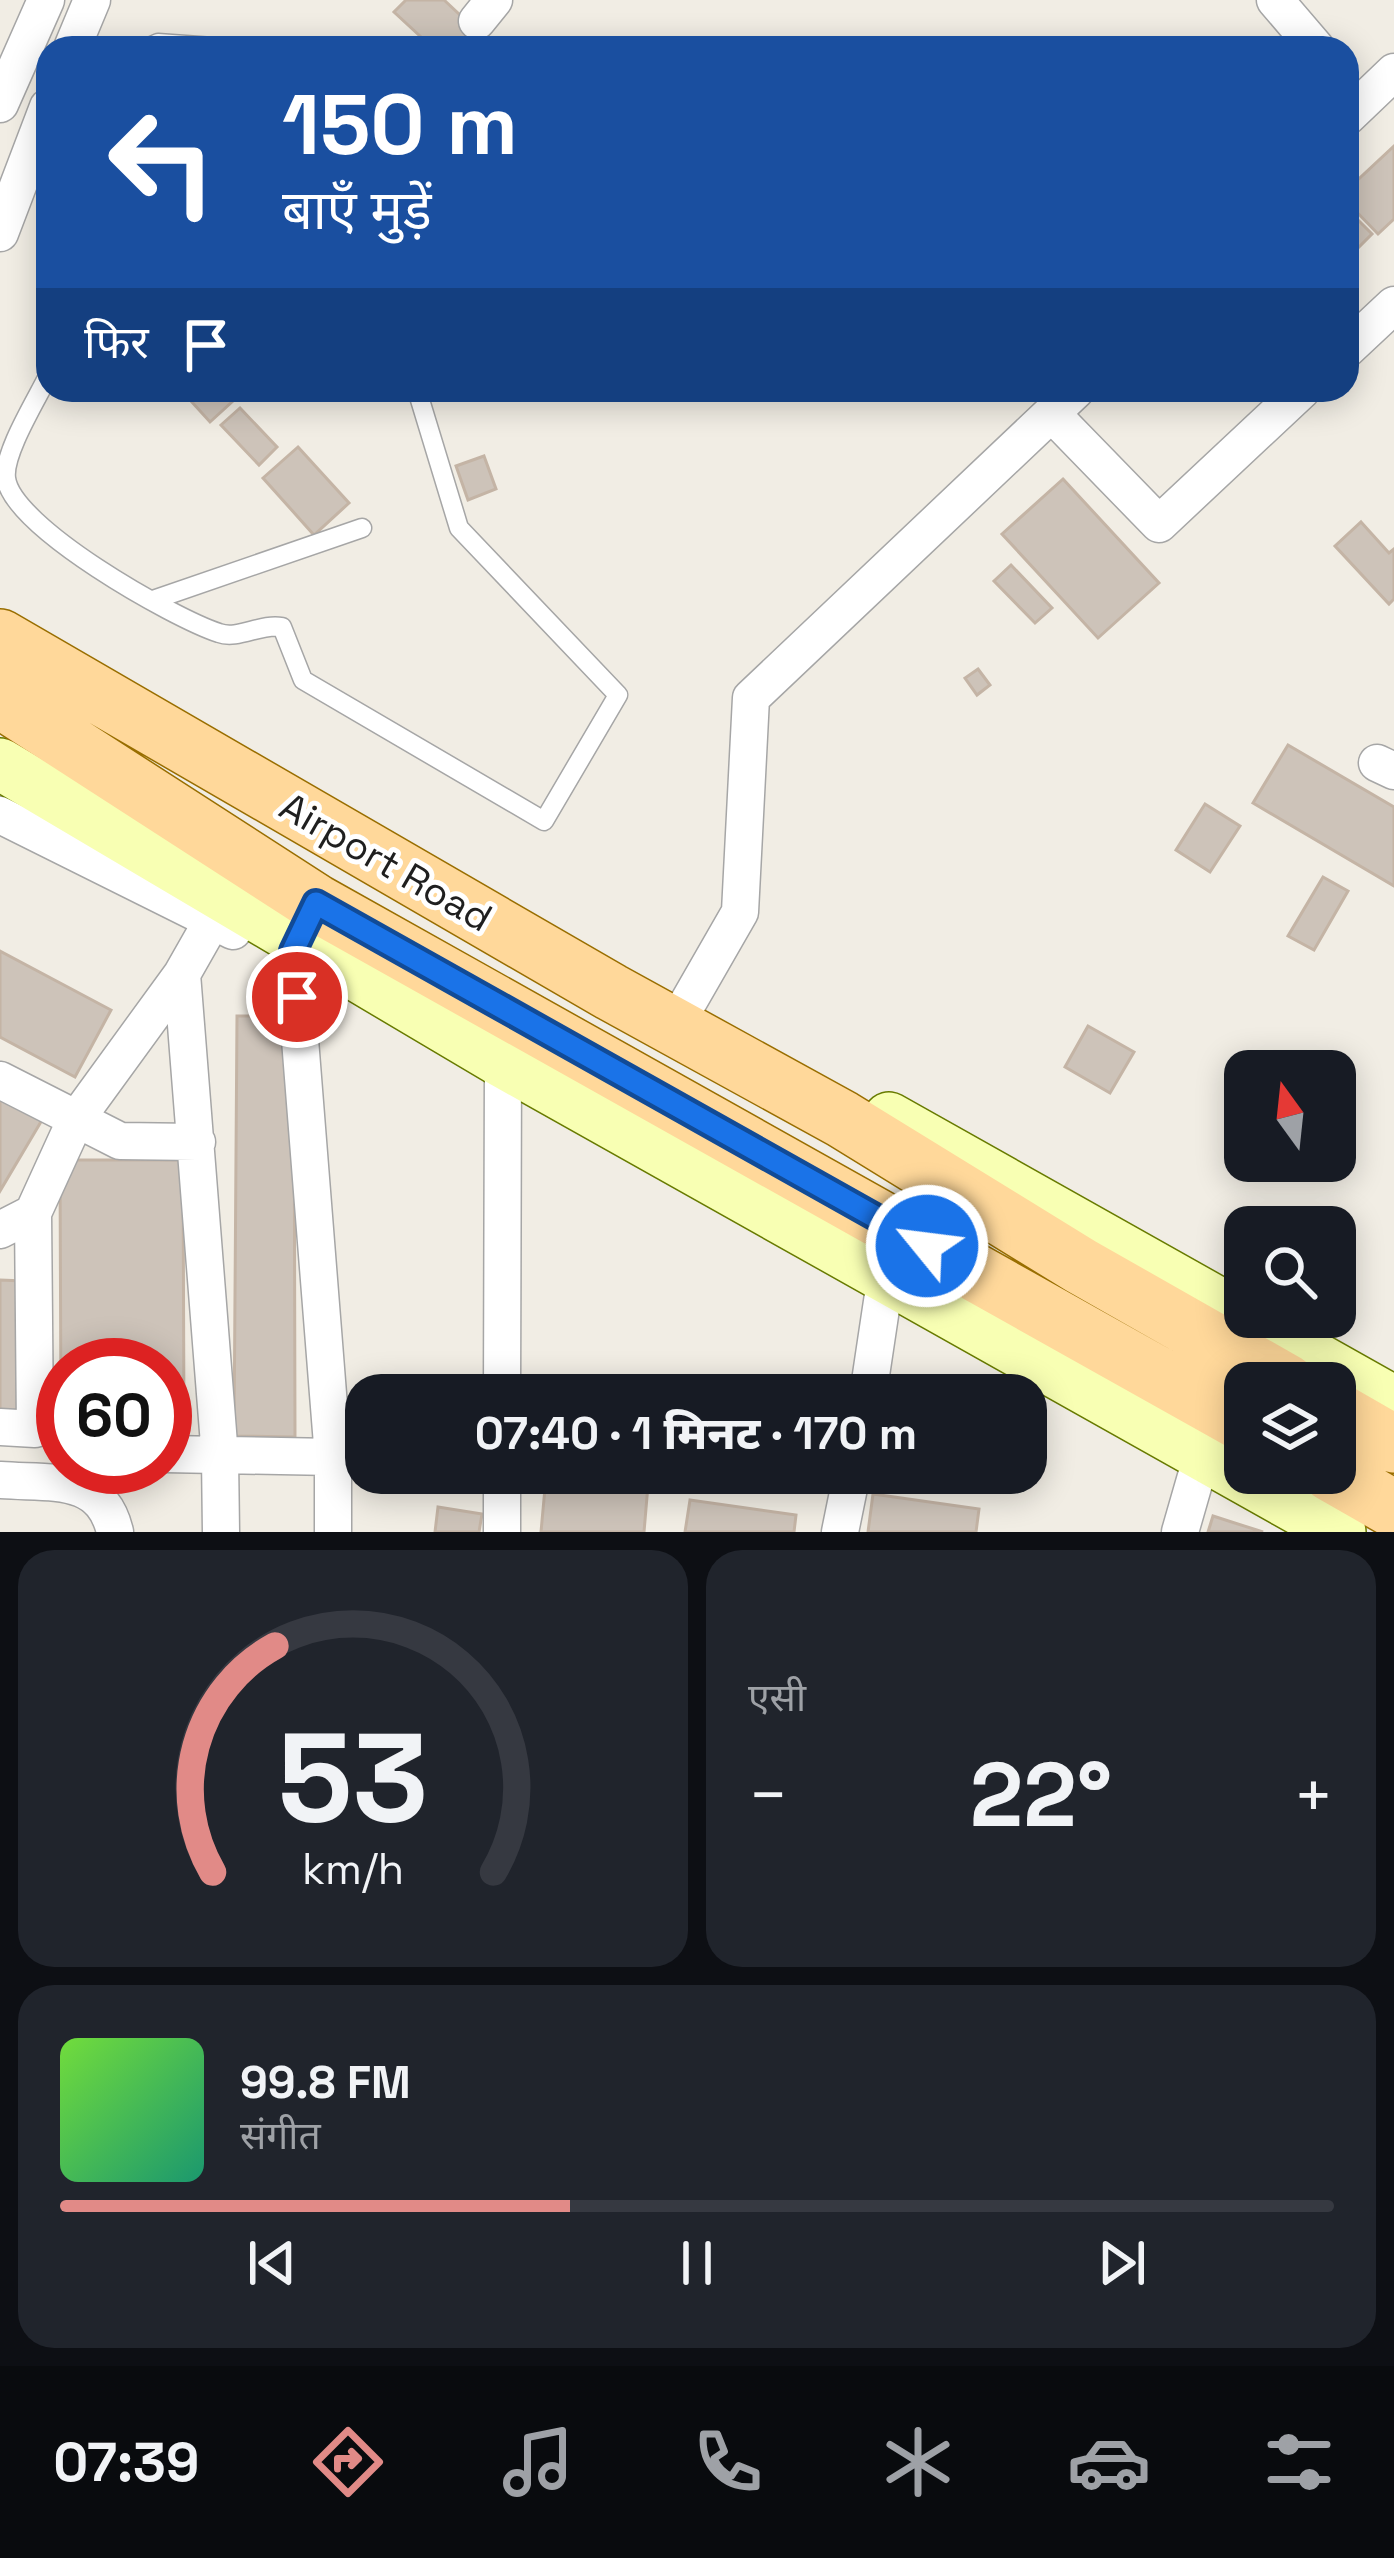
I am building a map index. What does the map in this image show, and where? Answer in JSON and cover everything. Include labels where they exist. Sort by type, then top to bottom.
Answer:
[{"type":"main road","name":"Airport Road","points":[[0,638],[842,1119],[1081,1266],[1250,1362]]},
{"type":"main road","points":[[0,699],[316,931],[1224,1438]]},
{"type":"main road","points":[[1356,1487],[1394,1508]]},
{"type":"street","points":[[4,96],[46,0]]},
{"type":"street","points":[[77,36],[92,0]]},
{"type":"street","points":[[1275,0],[1306,36]]},
{"type":"street","points":[[1359,96],[1394,72]]},
{"type":"street","points":[[0,233],[36,141]]},
{"type":"street","points":[[1359,338],[1394,305]]},
{"type":"street","points":[[674,1027],[740,912],[751,698],[1064,402],[1159,524],[1290,402]]},
{"type":"street","points":[[0,764],[316,931],[503,1063],[886,1275],[1224,1438],[1180,1532]]},
{"type":"street","points":[[0,815],[211,923],[316,931]]},
{"type":"street","points":[[0,1427],[35,1429],[33,1213],[75,1121],[182,974],[211,923]]},
{"type":"street","points":[[316,931],[333,1532]]},
{"type":"street","points":[[182,974],[220,1457],[221,1532]]},
{"type":"street","points":[[502,1374],[503,1063]]},
{"type":"street","points":[[775,1081],[811,1074],[1381,1409]]},
{"type":"street","points":[[0,1080],[120,1141],[197,1142]]},
{"type":"street","points":[[0,1230],[33,1213]]},
{"type":"street","points":[[871,1374],[886,1275]]},
{"type":"street","points":[[0,1444],[36,1446]]},
{"type":"street","points":[[192,1455],[333,1457]]},
{"type":"street","points":[[0,1480],[96,1493],[110,1511],[115,1532]]},
{"type":"street","points":[[502,1494],[502,1532]]},
{"type":"street","points":[[840,1532],[848,1494]]},
{"type":"street","points":[[1293,1494],[1340,1532]]},
{"type":"lane","points":[[4,96],[36,106]]},
{"type":"lane","points":[[36,401],[5,476],[10,492],[49,537],[153,600],[223,635],[282,627],[303,680],[536,820],[548,818],[618,695],[460,528],[421,402]]},
{"type":"lane","points":[[153,600],[362,528]]},
{"type":"building","points":[[406,0],[444,0],[474,28],[467,36],[420,36],[394,12]]},
{"type":"building","points":[[1394,146],[1394,219],[1378,234],[1359,214],[1359,179]]},
{"type":"building","points":[[1359,221],[1372,234],[1359,247]]},
{"type":"building","points":[[192,402],[232,402],[210,422]]},
{"type":"building","points":[[240,408],[277,447],[259,465],[221,425]]},
{"type":"building","points":[[298,447],[349,503],[314,535],[263,478]]},
{"type":"building","points":[[484,456],[496,489],[468,500],[456,466]]},
{"type":"building","points":[[1063,479],[1159,583],[1098,638],[1002,534]]},
{"type":"building","points":[[1361,522],[1389,553],[1394,549],[1394,599],[1389,604],[1335,546]]},
{"type":"building","points":[[1011,565],[1052,608],[1035,623],[994,581]]},
{"type":"building","points":[[978,669],[990,685],[977,695],[965,678]]},
{"type":"building","points":[[1288,745],[1394,807],[1394,886],[1253,803]]},
{"type":"building","points":[[1205,804],[1240,826],[1210,872],[1176,850]]},
{"type":"building","points":[[1323,877],[1348,891],[1314,950],[1288,936]]},
{"type":"building","points":[[0,951],[111,1010],[75,1077],[0,1037]]},
{"type":"building","points":[[237,1016],[294,1016],[295,1437],[234,1436]]},
{"type":"building","points":[[1088,1026],[1134,1052],[1110,1093],[1065,1067]]},
{"type":"building","points":[[0,1096],[42,1120],[0,1191]]},
{"type":"building","points":[[60,1160],[183,1160],[184,1338],[61,1338]]},
{"type":"building","points":[[0,1280],[23,1281],[19,1413],[0,1411]]},
{"type":"building","points":[[544,1494],[647,1494],[644,1532],[541,1532]]},
{"type":"building","points":[[873,1494],[979,1509],[976,1532],[868,1532]]},
{"type":"building","points":[[690,1500],[796,1515],[794,1532],[685,1532]]},
{"type":"building","points":[[438,1507],[482,1514],[479,1532],[435,1532]]},
{"type":"building","points":[[1213,1516],[1263,1532],[1208,1532]]},
{"type":"route","points":[[297,997],[293,951],[316,903],[927,1246]]}]
